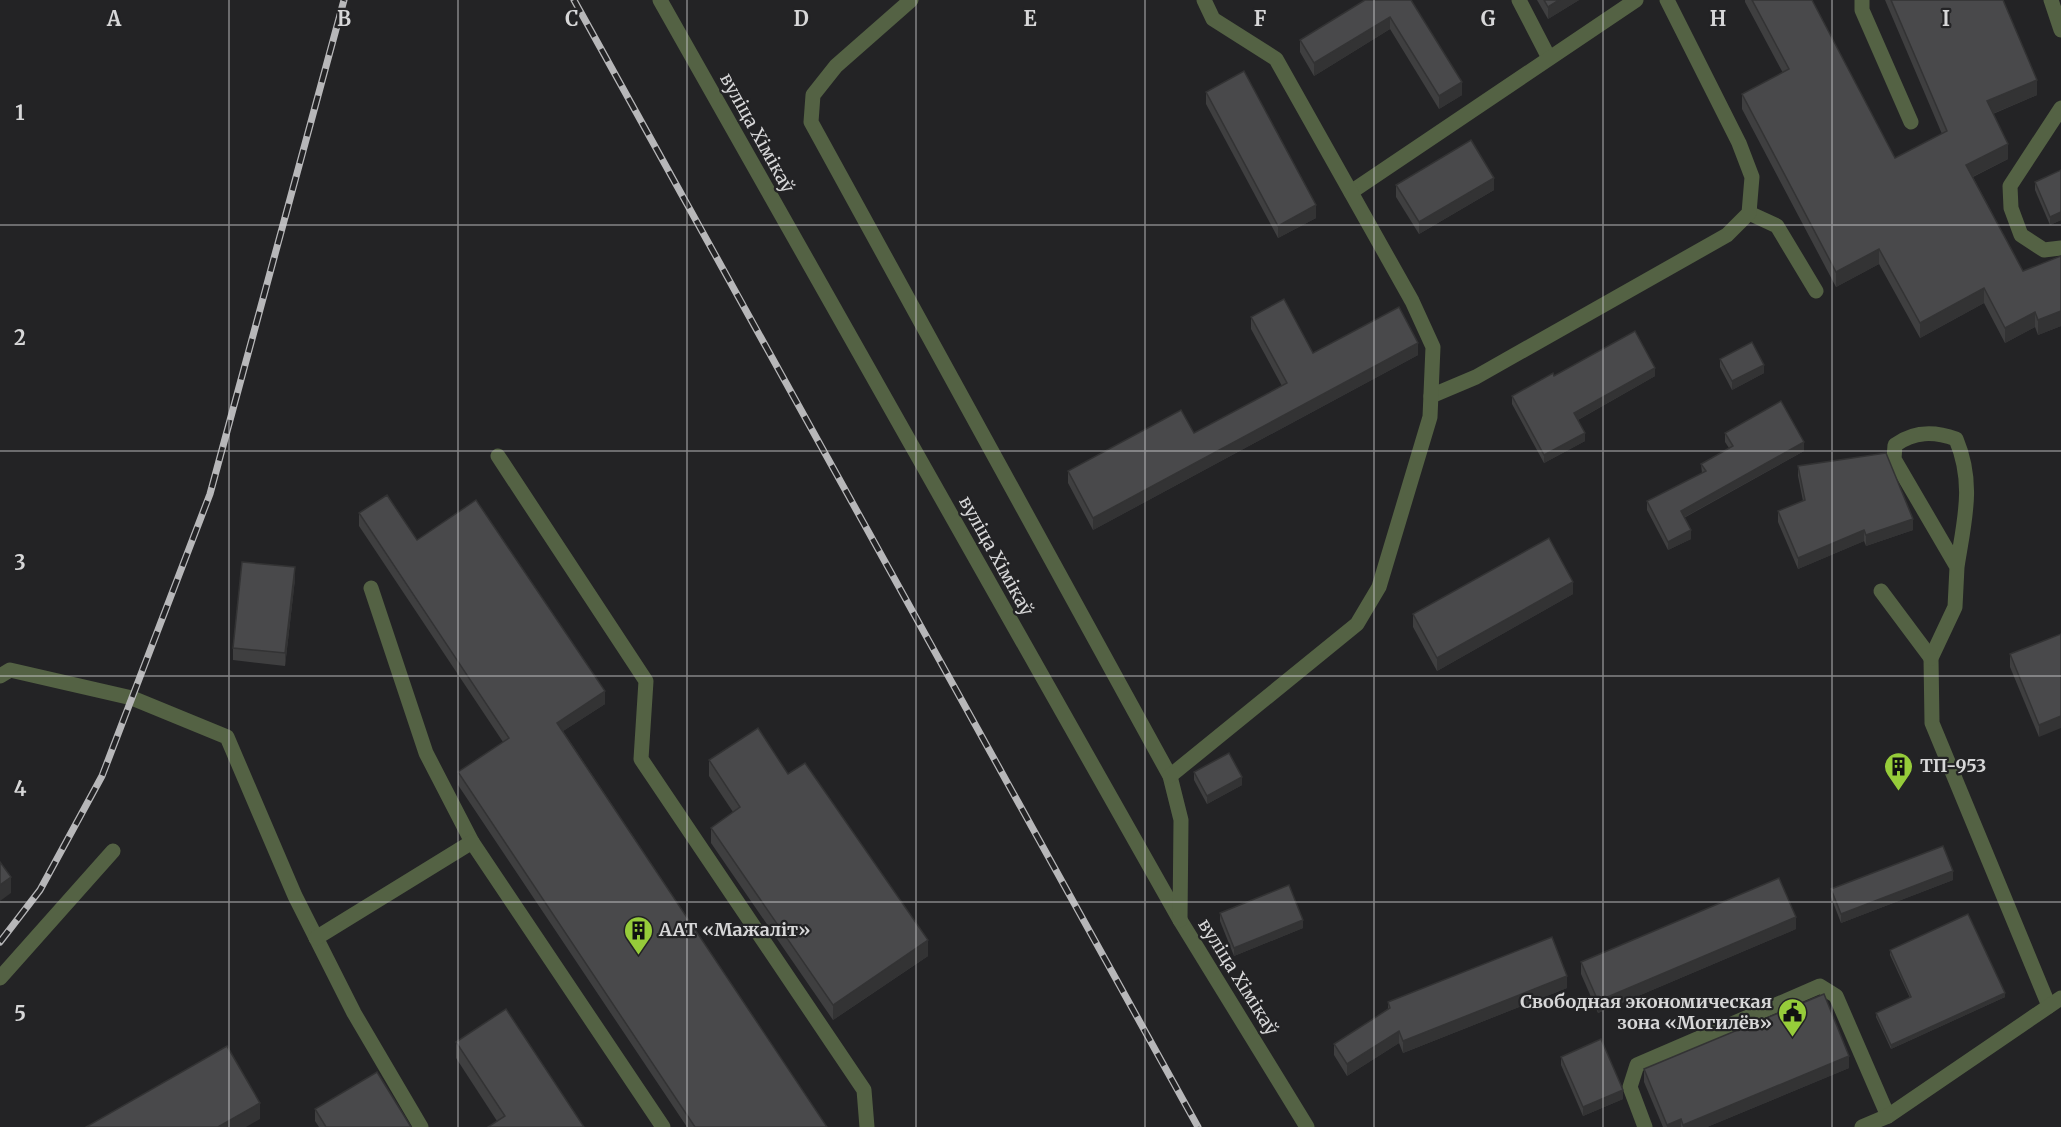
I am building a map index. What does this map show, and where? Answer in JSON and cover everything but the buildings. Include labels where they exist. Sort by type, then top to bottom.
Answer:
[{"type":"street","name":"вуліца Хімікаў","points":[[660,0],[1180,920],[1307,1127]]},
{"type":"street","points":[[911,0],[836,66],[813,95],[811,122],[1170,776],[1181,820],[1180,920]]},
{"type":"street","points":[[1170,776],[1357,624],[1379,587],[1430,417],[1431,396],[1433,347],[1412,301],[1276,59],[1213,19],[1204,0]]},
{"type":"street","points":[[1519,0],[1549,58]]},
{"type":"street","points":[[1351,192],[1636,0]]},
{"type":"street","points":[[1431,396],[1476,377],[1727,235],[1749,213],[1752,177],[1739,143],[1667,0]]},
{"type":"street","points":[[1862,0],[1862,10],[1911,122]]},
{"type":"street","points":[[2051,0],[2061,30]]},
{"type":"street","points":[[2061,108],[2010,186],[2011,208],[2021,235],[2044,250],[2061,248]]},
{"type":"street","points":[[1749,213],[1778,226],[1816,291]]},
{"type":"street","points":[[1862,1127],[1888,1116],[2055,1002],[1932,723],[1930,658],[1955,607],[1957,567],[1968,493],[1964,457],[1956,439],[1938,433],[1906,437],[1895,445],[1894,459],[1957,567]]},
{"type":"street","points":[[498,456],[646,681],[641,759],[864,1090],[867,1127]]},
{"type":"street","points":[[370,588],[426,753],[472,842],[663,1127]]},
{"type":"street","points":[[1881,591],[1930,658]]},
{"type":"street","points":[[0,676],[10,670],[132,698],[227,737],[295,896],[354,1013],[421,1127]]},
{"type":"street","points":[[316,938],[472,842]]},
{"type":"street","points":[[0,978],[113,851]]},
{"type":"street","points":[[1645,1127],[1630,1087],[1637,1065],[1820,986],[1836,996],[1888,1116]]},
{"type":"railway","points":[[0,942],[40,890],[102,776],[210,494],[344,0]]},
{"type":"railway","points":[[574,0],[1198,1127]]},
{"type":"place","name":"ТП-953","points":[[1899,792]]},
{"type":"place","name":"ААТ «Мажаліт»","points":[[638,956]]},
{"type":"place","name":"Свободная экономическая зона «Могилёв»","points":[[1793,1038]]}]
